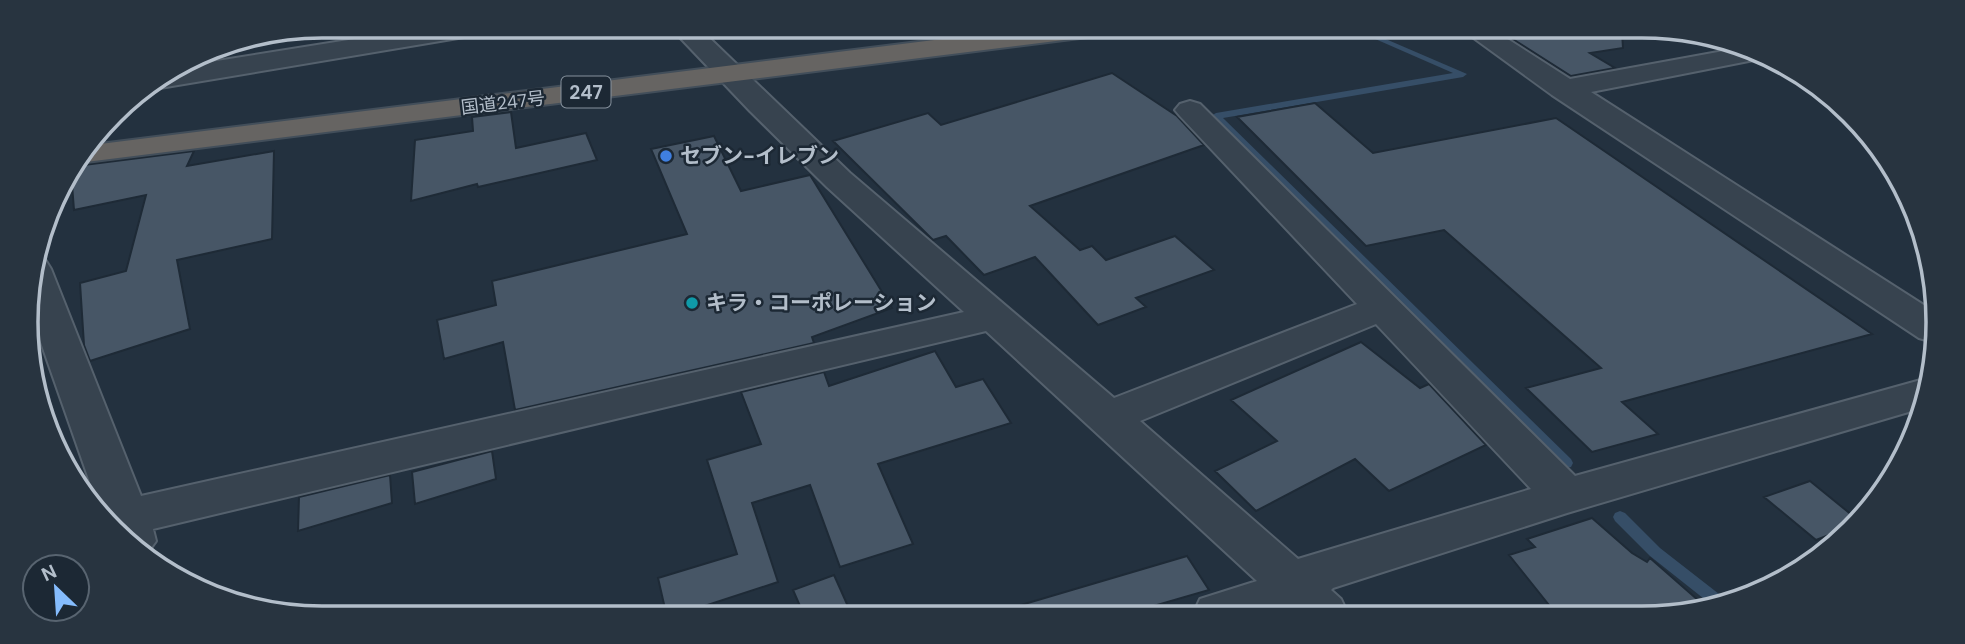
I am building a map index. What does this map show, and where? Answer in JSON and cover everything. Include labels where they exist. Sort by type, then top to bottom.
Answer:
[{"type":"highway","name":"国道247号","points":[[93,154],[1014,38]]},
{"type":"street","points":[[181,76],[409,38]]},
{"type":"street","points":[[694,38],[727,73],[991,318],[1110,416],[1310,602]]},
{"type":"street","points":[[1488,38],[1562,89],[1926,324]]},
{"type":"street","points":[[1562,89],[1740,56]]},
{"type":"street","points":[[1191,110],[1566,496]]},
{"type":"street","points":[[41,289],[130,530],[991,318]]},
{"type":"street","points":[[1110,416],[1384,307]]},
{"type":"street","points":[[1310,602],[1316,573],[1566,496],[1917,395]]},
{"type":"street","points":[[1279,606],[1310,602]]},
{"type":"building","points":[[1511,38],[1622,38],[1623,48],[1590,53],[1615,68],[1571,76]]},
{"type":"building","points":[[1112,73],[1177,116],[1204,145],[1030,206],[1080,250],[1092,246],[1106,260],[1175,236],[1214,270],[1136,298],[1146,307],[1098,325],[1035,257],[984,275],[946,236],[933,240],[833,141],[928,113],[941,125]]},
{"type":"building","points":[[1315,103],[1373,153],[1556,118],[1872,334],[1622,402],[1658,434],[1592,452],[1526,388],[1601,368],[1444,230],[1366,246],[1237,117]]},
{"type":"building","points":[[511,112],[516,148],[586,133],[597,160],[478,187],[477,184],[411,201],[415,140],[473,131],[472,117]]},
{"type":"building","name":"キラ・コーポレーション","points":[[714,136],[741,191],[810,175],[892,308],[812,337],[814,343],[515,410],[503,342],[444,359],[437,320],[496,305],[492,281],[687,234],[651,149]]},
{"type":"building","points":[[194,151],[187,166],[274,151],[272,239],[177,260],[190,329],[90,361],[84,345],[80,283],[126,271],[146,195],[74,210],[72,188],[86,165]]},
{"type":"building","points":[[1361,342],[1420,388],[1429,384],[1486,445],[1389,491],[1355,459],[1256,511],[1215,471],[1277,441],[1231,400]]},
{"type":"building","points":[[935,351],[956,387],[983,379],[1011,423],[878,464],[913,544],[840,567],[810,485],[752,503],[778,582],[704,606],[664,606],[658,578],[737,554],[707,460],[761,444],[741,392],[824,372],[829,386]]},
{"type":"building","points":[[492,451],[496,479],[415,504],[412,472]]},
{"type":"building","points":[[390,475],[392,503],[298,531],[299,497]]},
{"type":"building","points":[[1810,481],[1851,514],[1830,535],[1816,540],[1764,497]]},
{"type":"building","points":[[1592,518],[1632,553],[1647,562],[1650,558],[1698,600],[1643,606],[1550,606],[1509,555],[1535,547],[1527,539]]},
{"type":"building","points":[[1187,556],[1209,590],[1154,606],[1021,605]]},
{"type":"building","points":[[834,575],[848,606],[800,606],[793,590]]},
{"type":"waterway","points":[[1378,38],[1463,74],[1216,116],[1566,463]]},
{"type":"waterway","points":[[1620,517],[1655,552],[1713,597]]},
{"type":"place","name":"セブン-イレブン","points":[[666,156]]},
{"type":"place","name":"キラ・コーポレーション","points":[[692,303]]}]
